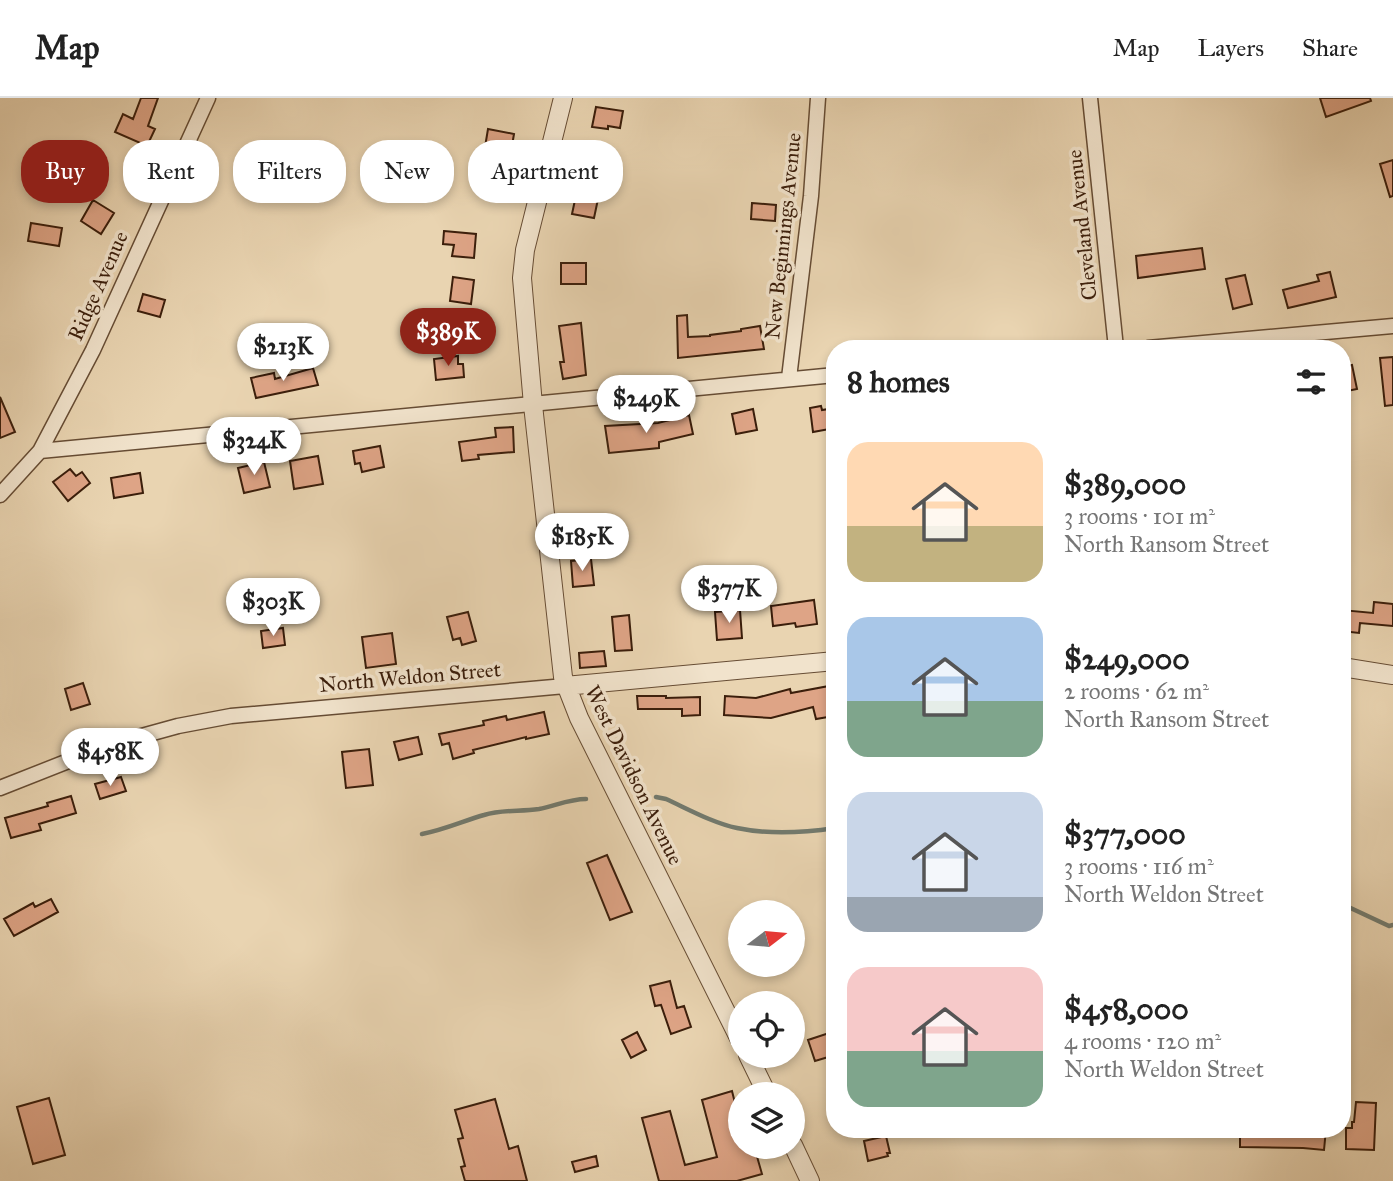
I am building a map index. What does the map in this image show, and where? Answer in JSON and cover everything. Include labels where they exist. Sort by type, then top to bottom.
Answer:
[{"type":"street","name":"Ridge Avenue","points":[[0,495],[40,451],[93,350],[208,98]]},
{"type":"street","name":"West Davidson Avenue","points":[[564,98],[525,250],[523,297],[565,686],[728,1016]]},
{"type":"street","name":"New Beginnings Avenue","points":[[789,378],[811,196],[818,98]]},
{"type":"street","name":"Cleveland Avenue","points":[[1090,98],[1115,340]]},
{"type":"street","points":[[1237,340],[1393,326]]},
{"type":"street","points":[[40,451],[826,375]]},
{"type":"street","name":"North Weldon Street","points":[[0,788],[109,745],[178,726],[231,716],[826,662]]},
{"type":"street","points":[[1351,668],[1393,675]]},
{"type":"street","points":[[800,1159],[810,1181]]},
{"type":"building","points":[[141,98],[158,98],[148,126],[155,129],[150,140],[133,140],[115,132],[123,114],[133,119]]},
{"type":"building","points":[[1320,98],[1370,98],[1371,101],[1326,117]]},
{"type":"building","points":[[596,107],[623,111],[620,128],[592,127]]},
{"type":"building","points":[[488,129],[514,134],[513,140],[486,140]]},
{"type":"building","points":[[1393,160],[1393,196],[1390,197],[1380,164]]},
{"type":"building","points":[[91,203],[98,203],[114,213],[101,234],[81,221]]},
{"type":"building","points":[[574,203],[597,203],[594,218],[572,214]]},
{"type":"building","points":[[752,203],[776,205],[775,221],[751,219]]},
{"type":"building","points":[[31,223],[62,228],[59,246],[28,241]]},
{"type":"building","points":[[444,231],[476,234],[474,258],[452,256],[454,245],[443,244]]},
{"type":"building","points":[[1202,248],[1205,269],[1138,278],[1136,256]]},
{"type":"building","points":[[561,263],[586,263],[586,284],[561,284]]},
{"type":"building","points":[[1330,272],[1336,297],[1288,308],[1283,290],[1319,281],[1317,275]]},
{"type":"building","points":[[1245,275],[1252,304],[1233,309],[1226,279]]},
{"type":"building","points":[[453,277],[474,280],[471,304],[450,301]]},
{"type":"building","points":[[143,294],[165,300],[160,317],[138,311]]},
{"type":"building","points":[[687,315],[688,337],[710,336],[760,326],[764,349],[678,358],[677,316]]},
{"type":"building","points":[[581,323],[586,375],[563,379],[560,362],[564,362],[559,326]]},
{"type":"building","points":[[458,356],[458,364],[463,364],[464,377],[436,380],[434,359]]},
{"type":"building","points":[[1393,357],[1393,405],[1385,406],[1380,358]]},
{"type":"building","points":[[1351,365],[1357,389],[1351,390]]},
{"type":"building","points":[[313,368],[318,385],[256,398],[251,378],[274,373],[275,379]]},
{"type":"building","points":[[0,397],[15,432],[0,438]]},
{"type":"building","points":[[821,406],[822,410],[826,409],[826,430],[813,432],[810,408]]},
{"type":"building","points":[[753,409],[757,430],[736,434],[732,414]]},
{"type":"building","points":[[689,415],[693,434],[659,442],[659,448],[609,453],[605,426],[658,423]]},
{"type":"building","points":[[513,427],[514,452],[478,455],[479,459],[462,461],[459,442],[496,437],[495,428]]},
{"type":"building","points":[[380,446],[384,467],[362,472],[360,463],[355,464],[353,451]]},
{"type":"building","points":[[318,456],[323,484],[294,489],[290,461]]},
{"type":"building","points":[[264,462],[270,487],[244,493],[238,468]]},
{"type":"building","points":[[70,469],[76,476],[82,472],[90,483],[68,501],[53,482]]},
{"type":"building","points":[[140,473],[143,493],[114,498],[111,478]]},
{"type":"building","points":[[591,559],[594,585],[573,587],[571,561]]},
{"type":"building","points":[[814,600],[817,624],[773,626],[771,606]]},
{"type":"building","points":[[1374,602],[1393,604],[1393,626],[1360,623],[1359,633],[1351,632],[1351,611],[1373,613]]},
{"type":"building","points":[[740,610],[742,638],[717,640],[715,612]]},
{"type":"building","points":[[468,612],[476,641],[462,645],[460,638],[453,640],[447,617]]},
{"type":"building","points":[[629,615],[632,650],[615,651],[612,617]]},
{"type":"building","points":[[283,628],[285,645],[263,648],[261,631]]},
{"type":"building","points":[[392,633],[396,664],[366,668],[362,637]]},
{"type":"building","points":[[604,651],[606,666],[580,668],[579,653]]},
{"type":"building","points":[[83,683],[90,704],[71,710],[65,689]]},
{"type":"building","points":[[826,687],[826,717],[816,719],[813,707],[771,718],[724,715],[725,696],[756,698],[790,689],[791,693]]},
{"type":"building","points":[[637,696],[700,697],[700,715],[682,716],[682,709],[638,709]]},
{"type":"building","points":[[544,712],[549,734],[473,750],[474,753],[453,759],[449,743],[442,745],[439,734],[484,725],[483,721],[506,716],[507,720]]},
{"type":"building","points":[[418,737],[422,754],[399,760],[394,742]]},
{"type":"building","points":[[369,749],[373,785],[346,788],[342,752]]},
{"type":"building","points":[[121,777],[126,791],[100,799],[95,784]]},
{"type":"building","points":[[71,796],[76,813],[39,824],[41,830],[11,838],[5,818],[48,806],[47,803]]},
{"type":"building","points":[[607,855],[632,912],[610,920],[587,863]]},
{"type":"building","points":[[51,899],[58,912],[14,936],[4,919],[33,903],[35,907]]},
{"type":"building","points":[[670,981],[677,1008],[684,1006],[691,1027],[671,1034],[661,1005],[655,1006],[650,986]]},
{"type":"building","points":[[637,1032],[646,1050],[631,1058],[622,1040]]},
{"type":"building","points":[[826,1034],[826,1058],[815,1061],[808,1040]]},
{"type":"building","points":[[728,1092],[728,1159],[758,1159],[762,1174],[737,1181],[659,1181],[642,1118],[670,1111],[685,1165],[717,1157],[702,1100]]},
{"type":"building","points":[[49,1098],[65,1155],[33,1164],[17,1107]]},
{"type":"building","points":[[495,1099],[509,1149],[518,1146],[527,1181],[465,1181],[461,1167],[465,1166],[458,1139],[463,1138],[455,1110]]},
{"type":"building","points":[[1356,1102],[1376,1103],[1374,1150],[1346,1149],[1346,1138],[1351,1138]]},
{"type":"building","points":[[886,1138],[890,1153],[887,1153],[888,1156],[868,1161],[864,1141]]},
{"type":"building","points":[[1240,1138],[1325,1138],[1324,1150],[1240,1147]]},
{"type":"building","points":[[596,1156],[598,1166],[575,1172],[572,1162]]},
{"type":"waterway","points":[[656,797],[737,828],[762,832],[826,829]]},
{"type":"waterway","points":[[422,834],[491,813],[539,809],[586,799]]},
{"type":"waterway","points":[[1351,908],[1389,926],[1393,925]]}]
